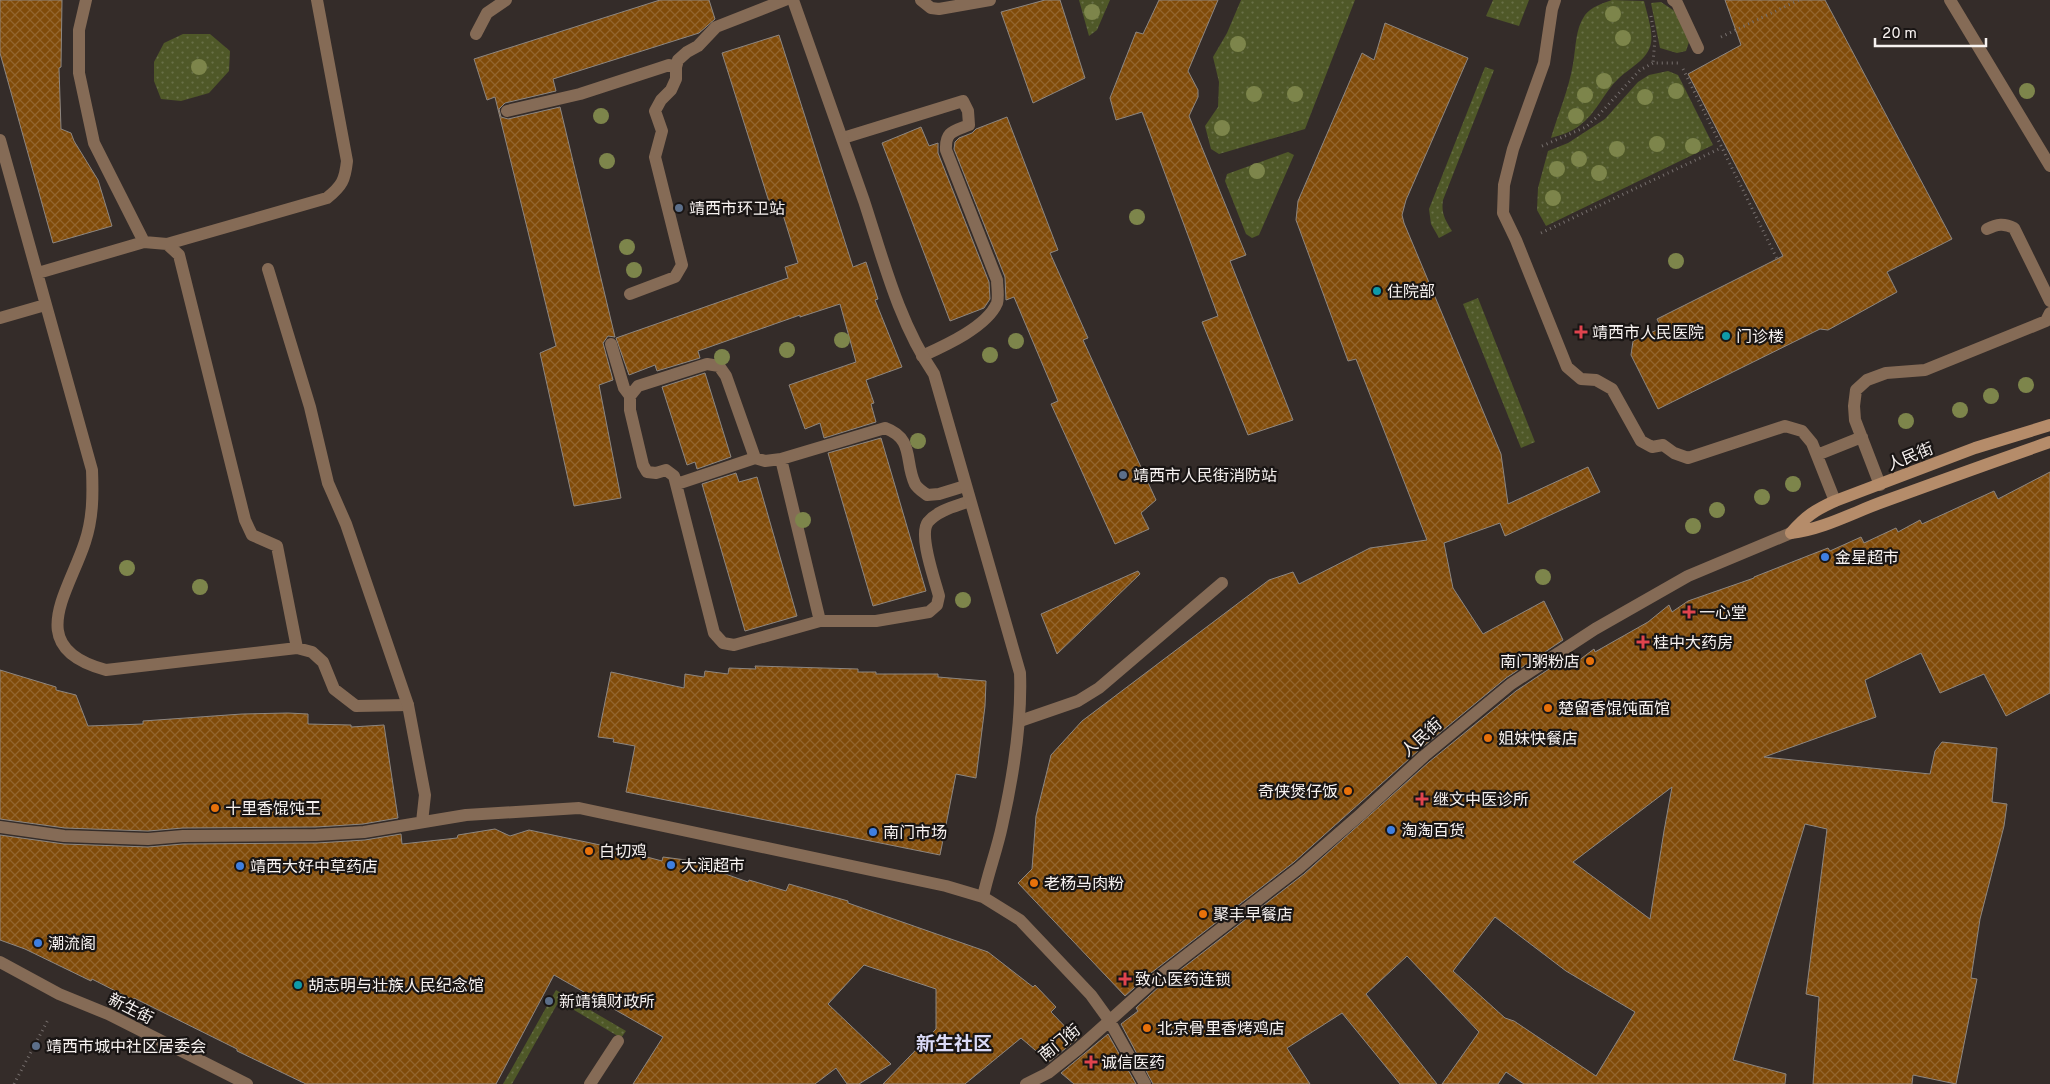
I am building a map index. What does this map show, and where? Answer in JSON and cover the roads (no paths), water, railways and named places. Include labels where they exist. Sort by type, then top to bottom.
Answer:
[{"type":"main road","name":"人民街","points":[[1791,532],[1805,517],[1835,501],[1975,448],[2050,425]]},
{"type":"main road","name":"人民街","points":[[1791,532],[1822,526],[2050,442]]},
{"type":"street","points":[[86,0],[79,30],[79,73],[94,143],[144,242]]},
{"type":"street","points":[[38,273],[144,242],[167,244],[327,198],[338,190],[346,177],[347,161],[317,0]]},
{"type":"street","points":[[476,34],[487,13],[506,0]]},
{"type":"street","points":[[630,294],[675,276],[682,265],[655,157],[662,130],[655,110],[660,100],[671,90],[676,79],[678,60],[698,46],[716,26],[785,0]]},
{"type":"street","points":[[792,0],[843,138],[895,294],[922,356],[934,374],[1020,673],[1020,721],[1002,828],[988,873],[983,897]]},
{"type":"street","points":[[921,0],[931,8],[939,9],[990,0]]},
{"type":"street","points":[[1555,0],[1544,62],[1513,149],[1504,186],[1503,213],[1516,240],[1567,367],[1580,379],[1596,380],[1612,389],[1641,441],[1652,447],[1663,445],[1674,453],[1688,458],[1785,426],[1802,431],[1812,443],[1835,501]]},
{"type":"street","points":[[1672,0],[1677,3],[1698,48]]},
{"type":"street","points":[[1950,0],[2050,166]]},
{"type":"street","points":[[507,111],[580,94],[669,65],[676,67]]},
{"type":"street","points":[[843,138],[963,101],[968,112],[969,124],[951,132],[946,140],[946,150],[996,280],[997,302],[987,316],[969,330],[950,343],[922,356]]},
{"type":"street","points":[[0,140],[92,470],[94,503],[86,541],[62,595],[58,614],[58,632],[68,652],[86,665],[106,670],[297,648],[312,652],[323,662],[334,689],[356,706],[408,705]]},
{"type":"street","points":[[1987,229],[1995,225],[2006,224],[2014,228],[2050,301]]},
{"type":"street","points":[[167,244],[179,255],[245,520],[252,535],[277,546],[297,648]]},
{"type":"street","points":[[268,269],[310,407],[328,483],[346,524],[408,705],[424,794],[422,822]]},
{"type":"street","points":[[0,318],[46,305]]},
{"type":"street","points":[[1880,485],[1855,420],[1856,390],[1867,380],[1886,372],[1925,370],[2046,321],[2050,313]]},
{"type":"street","points":[[611,344],[624,388],[630,396],[630,410],[643,465],[647,472],[656,473],[666,470],[674,476],[677,484],[714,633],[723,643],[734,645],[820,620],[876,621],[929,612],[937,605],[939,596],[923,534],[928,522],[940,512],[970,501]]},
{"type":"street","points":[[630,396],[638,386],[707,364],[719,366],[726,376],[756,458]]},
{"type":"street","points":[[677,484],[756,458],[765,461],[781,459],[885,428],[897,432],[906,448],[915,486],[926,495],[939,494],[965,486]]},
{"type":"street","points":[[1817,455],[1862,437]]},
{"type":"street","points":[[781,459],[820,620]]},
{"type":"street","name":"人民街","points":[[1109,1020],[1156,979],[1299,868],[1424,756],[1511,684],[1595,629],[1688,576],[1791,532]]},
{"type":"street","points":[[1020,721],[1078,701],[1099,688],[1222,583]]},
{"type":"street","points":[[0,827],[64,836],[148,839],[183,836],[264,836],[364,832],[466,815],[580,808],[946,886],[983,897],[1020,920],[1091,995],[1109,1020],[1145,1084]]},
{"type":"street","name":"新生街","points":[[0,962],[59,994],[108,1014],[247,1084]]},
{"type":"street","name":"南门街","points":[[1026,1084],[1048,1073],[1078,1049],[1109,1020]]},
{"type":"street","points":[[590,1084],[618,1041]]},
{"type":"place","name":"靖西市环卫站","points":[[679,208]]},
{"type":"place","name":"住院部","points":[[1377,291]]},
{"type":"place","name":"靖西市人民医院","points":[[1581,332]]},
{"type":"place","name":"门诊楼","points":[[1726,336]]},
{"type":"place","name":"靖西市人民街消防站","points":[[1123,475]]},
{"type":"place","name":"金星超市","points":[[1825,557]]},
{"type":"place","name":"一心堂","points":[[1689,612]]},
{"type":"place","name":"桂中大药房","points":[[1643,642]]},
{"type":"place","name":"南门粥粉店","points":[[1590,661]]},
{"type":"place","name":"楚留香馄饨面馆","points":[[1548,708]]},
{"type":"place","name":"姐妹快餐店","points":[[1488,738]]},
{"type":"place","name":"奇侠煲仔饭","points":[[1348,791]]},
{"type":"place","name":"继文中医诊所","points":[[1422,799]]},
{"type":"place","name":"十里香馄饨王","points":[[215,808]]},
{"type":"place","name":"淘淘百货","points":[[1391,830]]},
{"type":"place","name":"南门市场","points":[[873,832]]},
{"type":"place","name":"白切鸡","points":[[589,851]]},
{"type":"place","name":"大润超市","points":[[671,865]]},
{"type":"place","name":"靖西大好中草药店","points":[[240,866]]},
{"type":"place","name":"老杨马肉粉","points":[[1034,883]]},
{"type":"place","name":"聚丰早餐店","points":[[1203,914]]},
{"type":"place","name":"潮流阁","points":[[38,943]]},
{"type":"place","name":"致心医药连锁","points":[[1125,979]]},
{"type":"place","name":"胡志明与壮族人民纪念馆","points":[[298,985]]},
{"type":"place","name":"新靖镇财政所","points":[[549,1001]]},
{"type":"place","name":"北京骨里香烤鸡店","points":[[1147,1028]]},
{"type":"place","name":"靖西市城中社区居委会","points":[[36,1046]]},
{"type":"place","name":"诚信医药","points":[[1091,1062]]},
{"type":"district","name":"新生社区","points":[[954,1043]]}]
